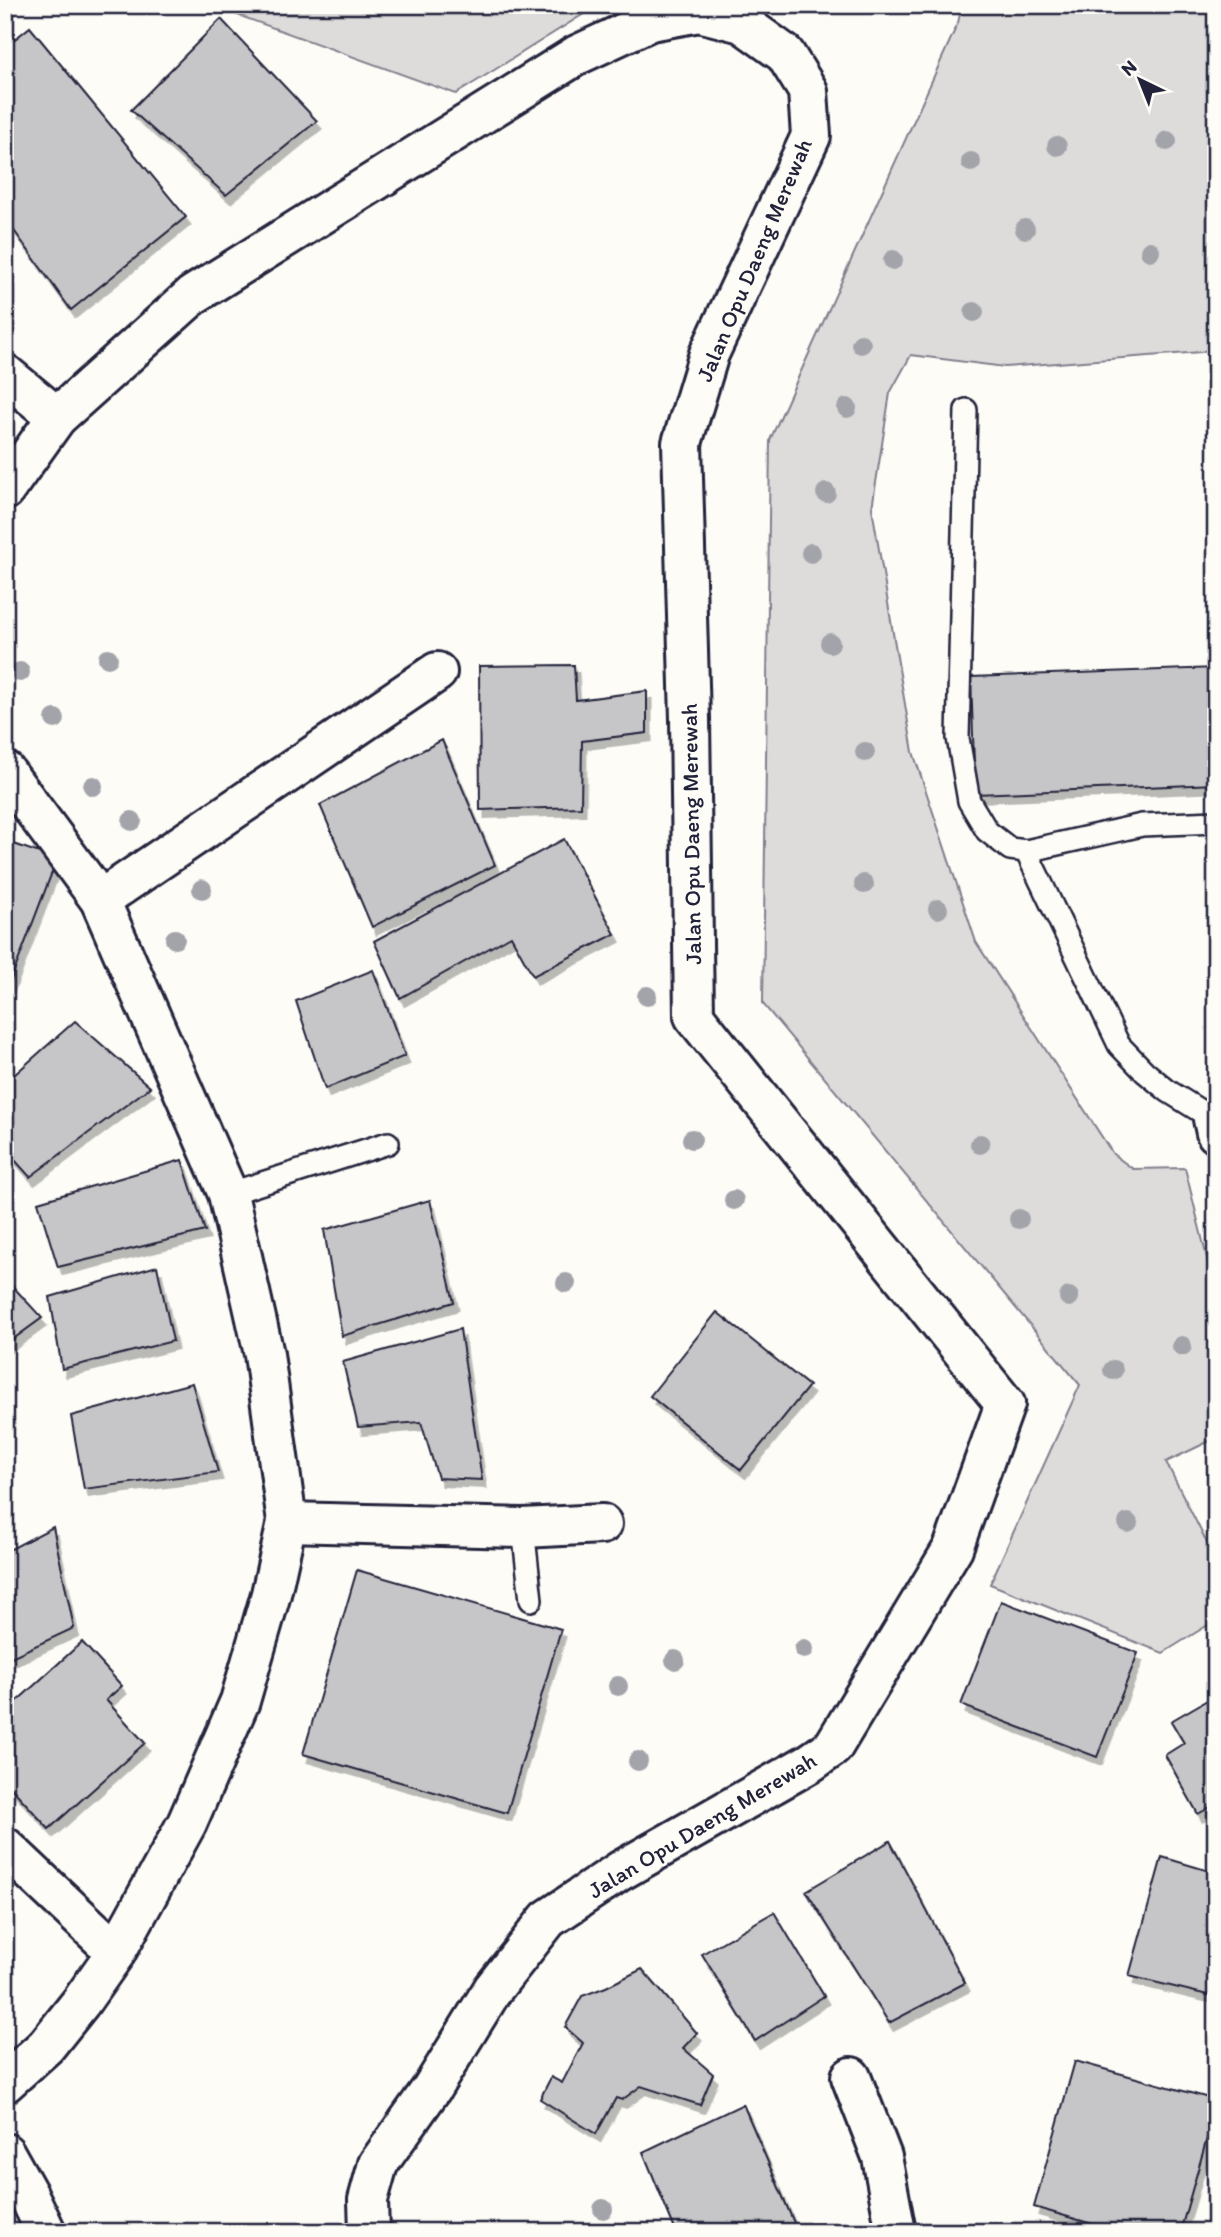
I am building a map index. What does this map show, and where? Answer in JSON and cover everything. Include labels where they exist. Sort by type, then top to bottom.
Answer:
[{"type":"street","name":"Jalan Opu Daeng Merewah","points":[[5,489],[57,417],[193,295],[577,55],[650,20],[699,12],[742,23],[785,54],[808,91],[811,136],[709,354],[682,443],[690,719],[694,1016],[1005,1404],[953,1548],[833,1747],[810,1763],[620,1871],[548,1919],[494,1989],[432,2088],[378,2164],[368,2200],[369,2232]]},
{"type":"street","points":[[5,374],[57,417]]},
{"type":"street","points":[[100,900],[437,672]]},
{"type":"street","points":[[5,771],[100,900],[228,1194],[264,1354],[287,1522],[271,1594],[240,1701],[187,1823],[116,1952],[46,2046],[5,2083]]},
{"type":"street","points":[[287,1522],[523,1528],[602,1524]]},
{"type":"street","points":[[5,1847],[116,1952]]},
{"type":"street","points":[[851,2077],[882,2157],[895,2232]]},
{"type":"street","points":[[5,2154],[29,2194],[46,2232]]},
{"type":"lane","points":[[965,410],[958,738],[969,802],[987,831],[1010,849],[1026,851],[1142,824],[1216,822]]},
{"type":"lane","points":[[1026,851],[1119,1045],[1168,1091],[1215,1123]]},
{"type":"lane","points":[[228,1194],[388,1143]]},
{"type":"lane","points":[[523,1528],[531,1600]]},
{"type":"shaded area","points":[[210,5],[598,5],[456,94]]},
{"type":"shaded area","points":[[962,5],[1216,5],[1216,347],[1201,352],[1005,367],[911,355],[890,393],[872,508],[913,752],[976,942],[1113,1154],[1133,1169],[1185,1168],[1216,1295],[1216,1438],[1166,1462],[1209,1547],[1216,1544],[1216,1620],[1163,1653],[990,1584],[1080,1385],[763,1004],[770,440],[958,23]]},
{"type":"building","points":[[221,19],[317,121],[226,195],[131,110]]},
{"type":"building","points":[[30,27],[186,217],[71,310],[5,218],[5,47]]},
{"type":"building","points":[[574,665],[576,700],[647,691],[647,733],[582,741],[581,807],[480,810],[479,666]]},
{"type":"building","points":[[1216,668],[1216,784],[975,794],[971,677]]},
{"type":"building","points":[[442,740],[495,865],[372,927],[320,805]]},
{"type":"building","points":[[564,839],[615,934],[533,976],[511,936],[400,998],[374,941]]},
{"type":"building","points":[[5,841],[57,859],[9,985],[5,984]]},
{"type":"building","points":[[373,970],[405,1056],[325,1089],[296,1001]]},
{"type":"building","points":[[75,1021],[150,1087],[30,1177],[5,1149],[5,1083]]},
{"type":"building","points":[[182,1160],[205,1231],[58,1267],[38,1202]]},
{"type":"building","points":[[430,1200],[454,1302],[342,1336],[324,1230]]},
{"type":"building","points":[[157,1266],[173,1341],[62,1369],[50,1297]]},
{"type":"building","points":[[5,1278],[42,1318],[5,1345]]},
{"type":"building","points":[[717,1312],[809,1386],[741,1470],[650,1396]]},
{"type":"building","points":[[460,1329],[482,1480],[438,1478],[421,1422],[358,1427],[343,1362]]},
{"type":"building","points":[[192,1383],[218,1472],[84,1489],[71,1416]]},
{"type":"building","points":[[53,1527],[74,1628],[5,1660],[5,1552]]},
{"type":"building","points":[[357,1570],[561,1629],[507,1813],[303,1754]]},
{"type":"building","points":[[1001,1601],[1138,1653],[1097,1757],[961,1705]]},
{"type":"building","points":[[82,1642],[122,1686],[106,1700],[145,1743],[49,1829],[5,1781],[5,1712]]},
{"type":"building","points":[[1216,1695],[1216,1804],[1198,1814],[1165,1755],[1184,1743],[1171,1721]]},
{"type":"building","points":[[890,1841],[965,1983],[889,2023],[806,1891]]},
{"type":"building","points":[[1162,1857],[1216,1873],[1216,1997],[1129,1976]]},
{"type":"building","points":[[774,1912],[824,1996],[755,2041],[702,1954]]},
{"type":"building","points":[[642,1969],[697,2033],[683,2048],[713,2074],[700,2105],[641,2086],[622,2100],[616,2098],[596,2134],[540,2099],[551,2077],[562,2083],[583,2043],[565,2027],[582,1996]]},
{"type":"building","points":[[1075,2061],[1216,2100],[1180,2232],[1120,2232],[1034,2207]]},
{"type":"building","points":[[743,2104],[798,2232],[676,2232],[643,2152]]}]
